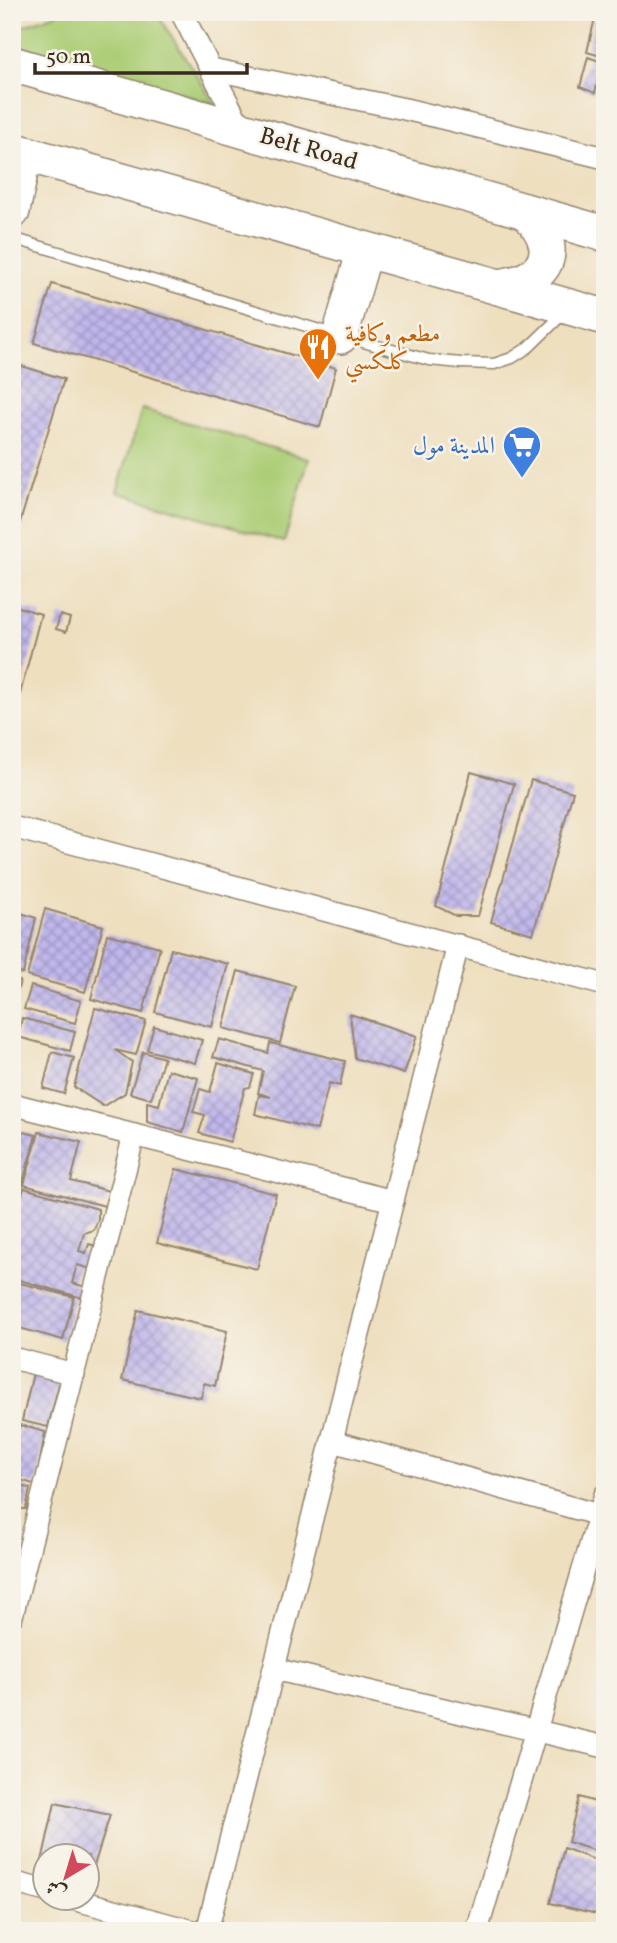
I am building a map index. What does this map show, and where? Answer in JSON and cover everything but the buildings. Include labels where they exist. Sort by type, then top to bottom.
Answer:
[{"type":"main road","name":"Belt Road","points":[[12,64],[605,234]]},
{"type":"main road","points":[[12,211],[18,152],[605,317]]},
{"type":"main road","points":[[499,287],[523,282],[544,265],[548,243],[543,231],[527,212]]},
{"type":"main road","points":[[340,336],[365,250]]},
{"type":"street","points":[[181,12],[241,128]]},
{"type":"street","points":[[211,69],[405,109],[605,158]]},
{"type":"street","points":[[12,827],[605,985]]},
{"type":"street","points":[[207,1931],[458,946]]},
{"type":"street","points":[[12,1104],[393,1201]]},
{"type":"street","points":[[12,1616],[134,1135]]},
{"type":"street","points":[[12,1358],[74,1374]]},
{"type":"street","points":[[332,1441],[602,1505],[477,1931]]},
{"type":"street","points":[[274,1669],[605,1747]]},
{"type":"street","points":[[12,1882],[32,1887]]},
{"type":"street","points":[[102,1907],[193,1931]]},
{"type":"lane","points":[[12,238],[340,336],[429,359],[461,363],[494,363],[512,358],[529,347],[570,307]]},
{"type":"green space","points":[[61,12],[156,12],[215,104],[12,44],[12,30]]},
{"type":"green space","points":[[142,409],[309,459],[284,542],[117,492]]},
{"type":"place","name":"مطعم وكافية كلكسي","points":[[318,381]]},
{"type":"place","name":"المدينة مول","points":[[522,479]]}]
